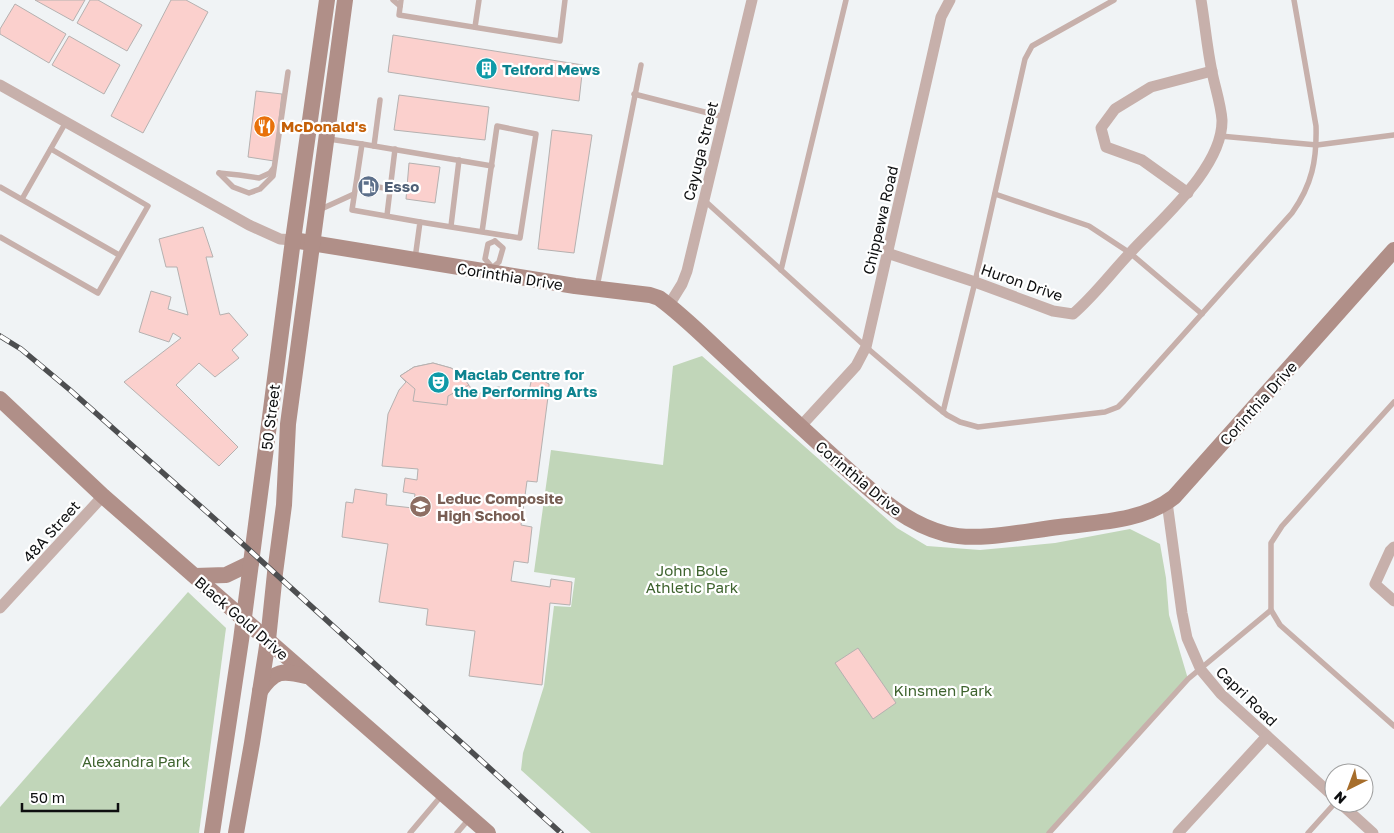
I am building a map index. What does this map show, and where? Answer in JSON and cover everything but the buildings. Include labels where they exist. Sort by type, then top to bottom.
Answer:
[{"type":"main road","name":"50 Street","points":[[212,833],[244,620],[293,240],[327,0]]},
{"type":"main road","name":"50 Street","points":[[236,833],[268,640],[284,505],[288,424],[345,0]]},
{"type":"main road","name":"Corinthia Drive","points":[[293,240],[415,261],[491,270],[659,298],[669,305],[888,506],[899,514],[930,528],[947,534],[964,536],[1006,534],[1124,518],[1152,510],[1167,502],[1174,497],[1394,250]]},
{"type":"main road","name":"Black Gold Drive","points":[[0,399],[103,496],[488,833]]},
{"type":"main road","points":[[195,576],[226,575],[251,563]]},
{"type":"main road","points":[[260,691],[269,678],[278,673],[288,671],[308,676]]},
{"type":"street","name":"Cayuga Street","points":[[669,305],[682,284],[687,271],[752,0]]},
{"type":"street","name":"Huron Drive","points":[[887,254],[976,282],[1053,311],[1073,314],[1188,193],[1212,158],[1222,121],[1201,0]]},
{"type":"street","name":"Chippewa Road","points":[[800,427],[856,366],[866,347],[941,17],[947,1]]},
{"type":"street","points":[[1188,193],[1142,160],[1106,147],[1101,128],[1115,109],[1151,87],[1212,71]]},
{"type":"street","points":[[0,85],[248,226],[280,238],[293,240]]},
{"type":"street","name":"48A Street","points":[[0,608],[103,496]]},
{"type":"street","name":"Capri Road","points":[[1167,502],[1187,638],[1201,670],[1221,694],[1324,788]]},
{"type":"street","points":[[1394,547],[1390,551],[1376,584],[1394,601]]},
{"type":"street","points":[[1178,833],[1267,736]]},
{"type":"street","points":[[1351,813],[1373,833]]},
{"type":"lane","points":[[393,0],[401,3],[399,15],[560,41],[565,0]]},
{"type":"lane","points":[[475,27],[480,0]]},
{"type":"lane","points":[[781,270],[846,0]]},
{"type":"lane","points":[[943,412],[976,282],[1025,59],[1032,46],[1114,0]]},
{"type":"lane","points":[[704,200],[866,347],[943,412],[960,422],[978,427],[1105,412],[1118,407],[1124,401],[1301,202],[1308,188],[1317,144],[1314,109],[1294,0]]},
{"type":"lane","points":[[596,289],[641,65]]},
{"type":"lane","points":[[274,168],[270,173],[259,178],[219,174],[233,187],[249,193],[260,189],[273,176],[288,72]]},
{"type":"lane","points":[[634,94],[724,117]]},
{"type":"lane","points":[[374,146],[380,100]]},
{"type":"lane","points":[[22,199],[66,122]]},
{"type":"lane","points":[[362,144],[359,184],[354,194],[352,210],[451,226],[482,232],[495,237],[520,238],[536,134],[497,126],[482,232]]},
{"type":"lane","points":[[1219,136],[1317,144],[1394,135]]},
{"type":"lane","points":[[327,139],[492,166]]},
{"type":"lane","points":[[0,237],[98,293],[148,206],[51,149]]},
{"type":"lane","points":[[387,216],[395,150]]},
{"type":"lane","points":[[451,226],[459,160]]},
{"type":"lane","points":[[0,186],[119,255]]},
{"type":"lane","points":[[378,187],[390,189]]},
{"type":"lane","points":[[317,210],[354,194]]},
{"type":"lane","points":[[995,194],[1089,226],[1130,253],[1202,314]]},
{"type":"lane","points":[[415,261],[420,222]]},
{"type":"lane","points":[[495,237],[503,248],[499,262],[491,270],[485,259],[488,244],[495,237]]},
{"type":"lane","points":[[1394,402],[1282,526],[1271,543],[1271,610],[1280,625],[1394,726]]},
{"type":"lane","points":[[1049,833],[1186,681],[1271,610]]},
{"type":"lane","points":[[410,833],[443,794]]},
{"type":"lane","points":[[1308,833],[1325,813]]},
{"type":"lane","points":[[457,833],[471,818]]},
{"type":"green space","points":[[702,356],[897,528],[927,546],[980,550],[1055,543],[1130,529],[1160,544],[1166,578],[1169,615],[1188,679],[1049,833],[591,833],[521,770],[523,753],[544,686],[554,606],[571,607],[575,578],[534,572],[551,450],[663,465],[673,366]]},
{"type":"green space","name":"Alexandra Park","points":[[188,592],[226,628],[199,833],[0,833],[0,807]]},
{"type":"railway","points":[[0,336],[21,349],[70,390],[561,833]]},
{"type":"place","name":"Telford Mews","points":[[486,69]]},
{"type":"place","name":"McDonald's","points":[[265,126]]},
{"type":"place","name":"Esso","points":[[368,186]]},
{"type":"place","name":"Maclab Centre for the Performing Arts","points":[[438,383]]},
{"type":"place","name":"Leduc Composite High School","points":[[421,507]]},
{"type":"park label","name":"John Bole Athletic Park","points":[[692,578]]},
{"type":"park label","name":"Kinsmen Park","points":[[943,690]]}]
